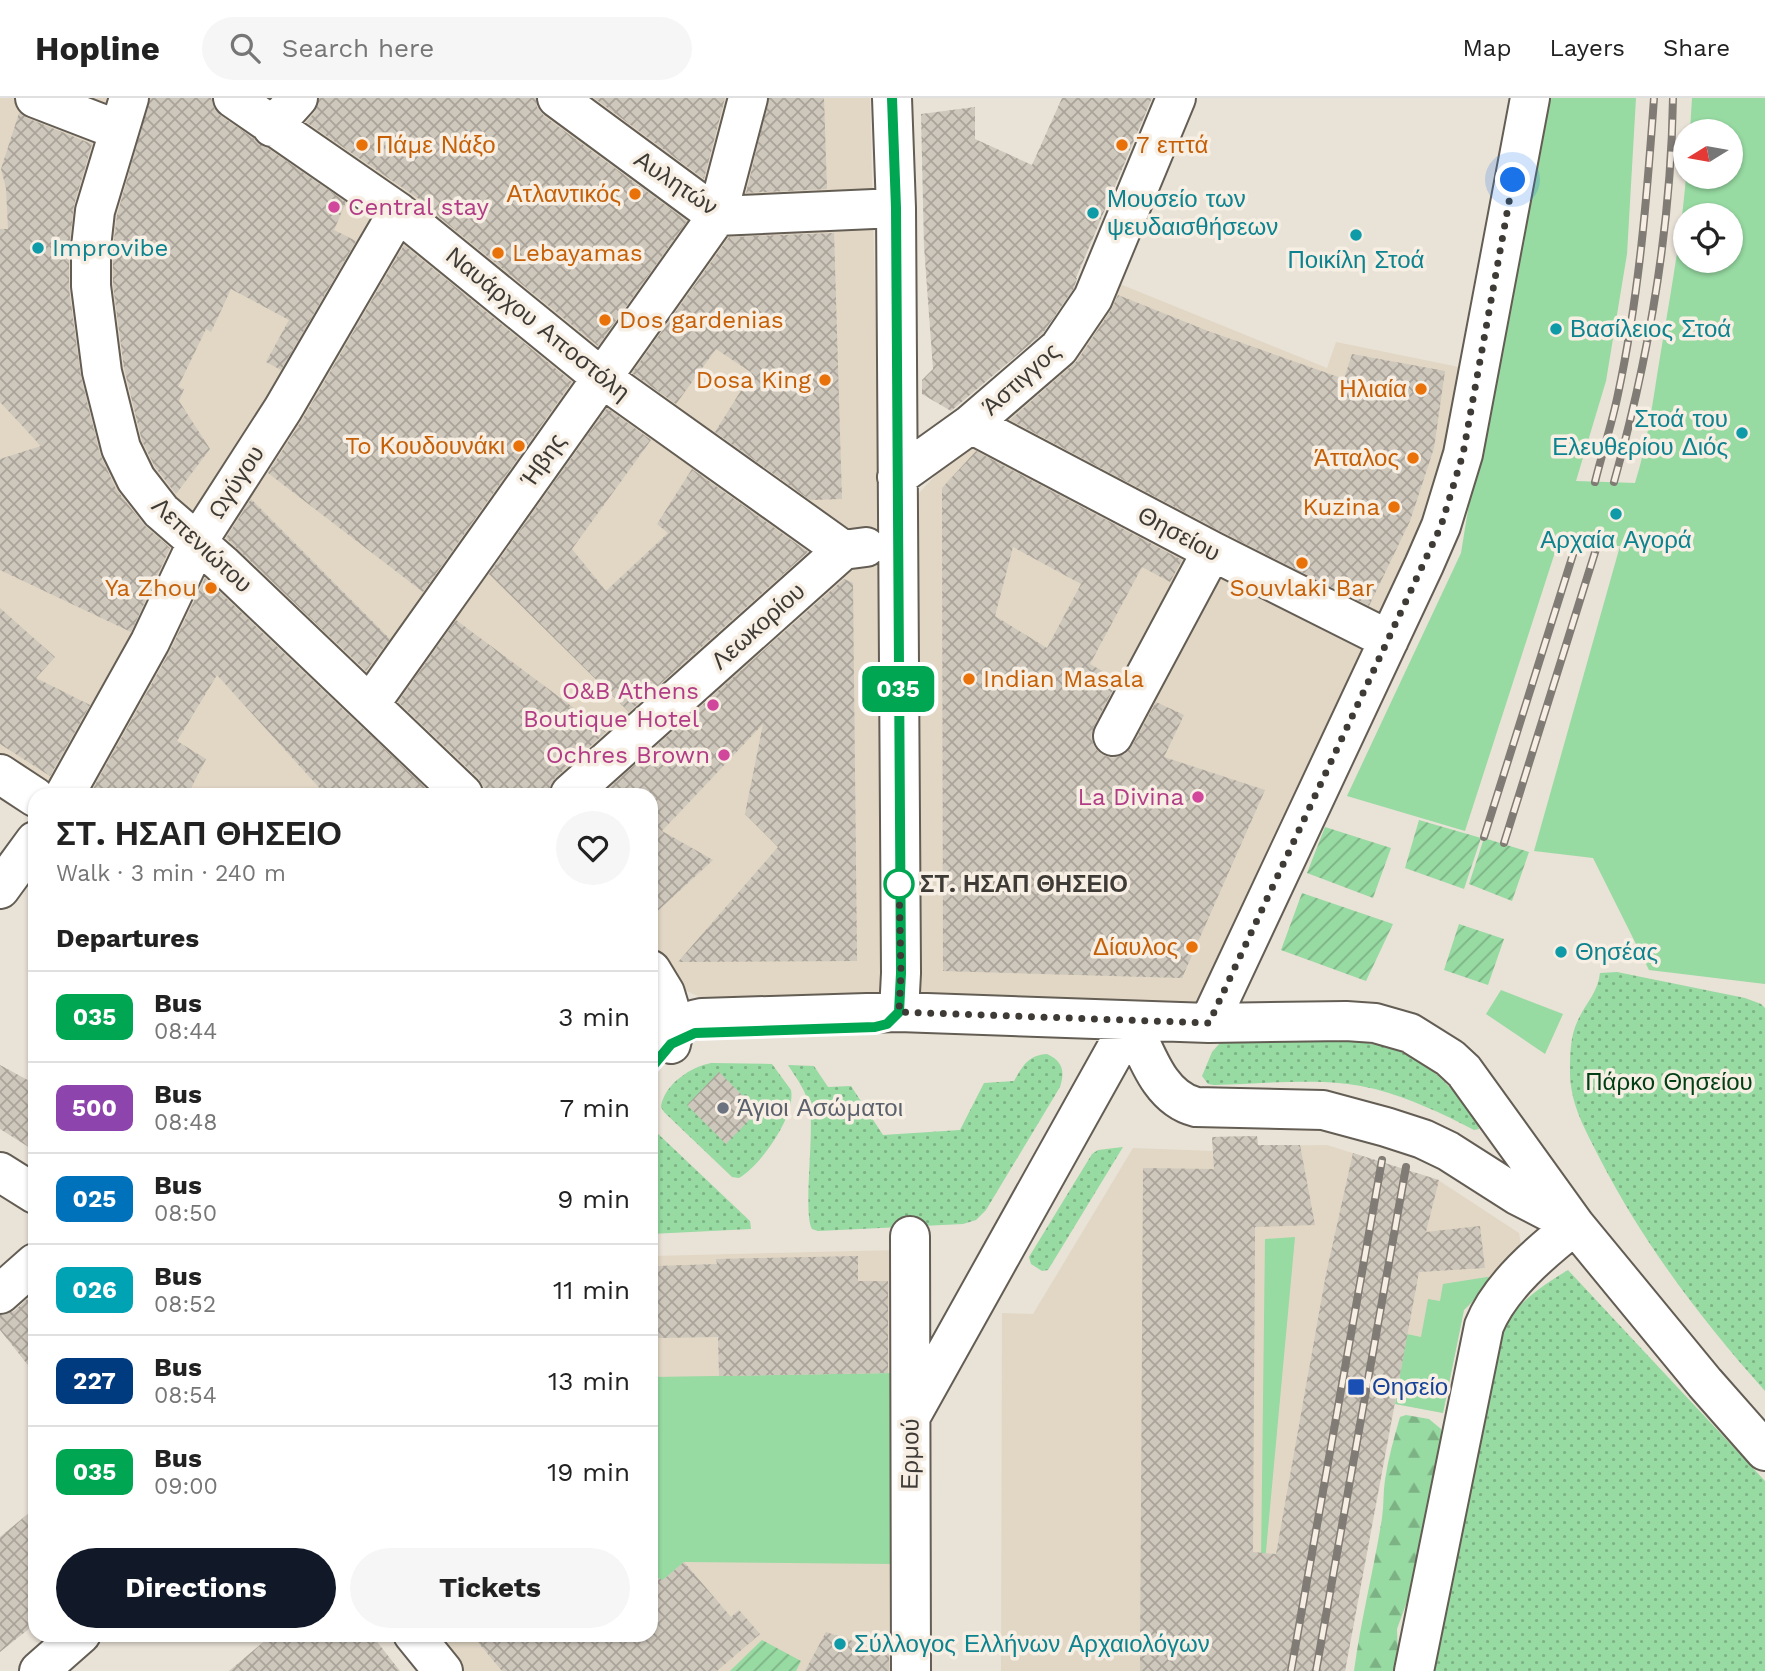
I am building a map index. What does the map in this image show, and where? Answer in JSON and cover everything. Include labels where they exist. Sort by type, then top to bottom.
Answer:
[{"type":"street","points":[[35,98],[123,114]]},
{"type":"street","name":"Ναυάρχου Αποστόλη","points":[[233,98],[398,212],[602,378],[843,550]]},
{"type":"street","points":[[272,127],[298,98]]},
{"type":"street","name":"Αυλητών","points":[[557,98],[717,216],[896,208]]},
{"type":"street","points":[[717,216],[748,98]]},
{"type":"street","points":[[658,982],[665,993],[662,1046],[706,1031],[875,1027],[887,1024],[899,1012],[901,973],[896,208],[892,98]]},
{"type":"street","name":"Άστιγγος","points":[[897,477],[971,424],[1059,348],[1093,298],[1176,98]]},
{"type":"street","points":[[1209,1023],[1441,526],[1463,454],[1530,98]]},
{"type":"street","name":"Λεπενιώτου","points":[[123,114],[95,211],[91,286],[102,372],[121,448],[136,479],[160,511],[198,541],[457,788]]},
{"type":"street","name":"Ωγύγου","points":[[68,788],[150,642],[198,541],[283,409],[398,212]]},
{"type":"street","name":"Ήβης","points":[[370,704],[717,216]]},
{"type":"street","name":"Θησείου","points":[[971,424],[1212,551],[1389,640]]},
{"type":"street","points":[[843,550],[898,543]]},
{"type":"street","name":"Λεωκορίου","points":[[577,788],[843,550]]},
{"type":"street","points":[[1114,736],[1212,551]]},
{"type":"street","points":[[0,774],[28,792]]},
{"type":"street","points":[[0,889],[28,851]]},
{"type":"street","points":[[899,1012],[1209,1023],[1346,1021],[1395,1027],[1426,1042],[1450,1058],[1471,1080],[1576,1225],[1705,1383],[1765,1451]]},
{"type":"street","points":[[1131,1021],[1167,1090],[1187,1104],[1323,1110],[1386,1126],[1448,1151],[1517,1195],[1576,1225]]},
{"type":"street","points":[[911,1416],[1131,1021]]},
{"type":"street","points":[[0,1172],[28,1190]]},
{"type":"street","points":[[1414,1671],[1484,1326],[1500,1297],[1541,1251],[1576,1225]]},
{"type":"street","name":"Ερμού","points":[[910,1236],[911,1671]]},
{"type":"street","points":[[0,1294],[28,1269]]},
{"type":"street","points":[[38,1671],[72,1642]]},
{"type":"street","points":[[419,1642],[443,1671]]},
{"type":"shaded area","points":[[0,98],[870,98],[881,534],[1115,282],[1327,368],[1336,342],[1459,367],[1446,466],[1416,544],[1203,1007],[893,999],[702,998],[680,988],[658,968],[658,788],[36,788],[0,763]]},
{"type":"shaded area","points":[[1257,1136],[1258,1146],[1327,1145],[1438,1180],[1519,1233],[1523,1256],[1464,1310],[1443,1413],[1395,1404],[1345,1671],[1001,1671],[1002,1313],[1033,1314],[1133,1148],[1213,1151],[1212,1137]]},
{"type":"shaded area","points":[[901,1250],[903,1671],[456,1671],[431,1642],[658,1642],[658,1256]]},
{"type":"green space","name":"Αρχαία Αγορά","points":[[1535,98],[1636,98],[1627,254],[1606,381],[1576,481],[1635,483],[1652,405],[1673,273],[1743,273],[1743,203],[1683,203],[1685,189],[1743,189],[1743,119],[1691,119],[1692,98],[1765,98],[1765,984],[1649,970],[1593,858],[1534,851],[1620,546],[1557,546],[1465,831],[1347,796],[1461,553]]},
{"type":"green space","points":[[1419,820],[1481,838],[1464,889],[1405,868]]},
{"type":"green space","points":[[1325,827],[1391,848],[1373,898],[1307,873]]},
{"type":"green space","points":[[1484,838],[1529,852],[1512,901],[1469,884]]},
{"type":"green space","points":[[1302,893],[1393,924],[1366,981],[1281,950]]},
{"type":"green space","points":[[1459,924],[1504,939],[1488,985],[1444,970]]},
{"type":"green space","name":"Πάρκο Θησείου","points":[[1617,972],[1745,998],[1765,1008],[1765,1391],[1696,1308],[1634,1220],[1575,1106],[1570,1072],[1573,1032],[1594,992],[1600,973]]},
{"type":"green space","points":[[1501,990],[1563,1014],[1545,1054],[1486,1014]]},
{"type":"green space","points":[[1346,1041],[1393,1049],[1419,1062],[1458,1097],[1479,1129],[1474,1130],[1401,1097],[1356,1085],[1274,1082],[1214,1085],[1208,1084],[1202,1076],[1212,1052],[1220,1043]]},
{"type":"green space","points":[[1047,1054],[1056,1060],[1061,1068],[1060,1087],[986,1210],[976,1220],[963,1224],[818,1231],[812,1229],[808,1208],[810,1109],[804,1091],[788,1065],[814,1066],[828,1087],[851,1086],[883,1135],[960,1130],[984,1083],[1014,1081],[1031,1059]]},
{"type":"green space","points":[[711,1063],[772,1064],[791,1090],[791,1101],[783,1126],[757,1162],[739,1178],[732,1177],[661,1107],[673,1084],[695,1068]]},
{"type":"green space","points":[[658,1134],[750,1221],[751,1229],[658,1234]]},
{"type":"green space","points":[[1123,1147],[1048,1270],[1042,1271],[1031,1264],[1029,1257],[1092,1154],[1098,1150]]},
{"type":"green space","points":[[1295,1237],[1265,1562],[1261,1562],[1265,1239]]},
{"type":"green space","points":[[1568,1270],[1765,1481],[1765,1671],[1427,1671],[1500,1331],[1530,1296]]},
{"type":"green space","points":[[1497,1277],[1464,1310],[1443,1413],[1395,1404],[1407,1334],[1421,1337],[1428,1299],[1440,1301],[1443,1284]]},
{"type":"green space","points":[[894,1373],[893,1564],[684,1562],[663,1580],[658,1578],[658,1377]]},
{"type":"green space","points":[[1406,1415],[1429,1419],[1441,1429],[1441,1447],[1418,1571],[1397,1629],[1396,1671],[1354,1671],[1382,1518],[1388,1464],[1400,1417]]},
{"type":"green space","points":[[762,1640],[801,1661],[796,1671],[730,1671]]},
{"type":"building","points":[[150,98],[211,98],[214,108],[221,116],[346,202],[334,230],[356,241],[281,370],[266,362],[289,320],[231,289],[211,332],[206,329],[178,387],[184,389],[179,401],[210,449],[176,494],[155,467],[142,441],[124,368],[113,285],[113,248],[117,215]]},
{"type":"building","points":[[319,98],[536,98],[537,107],[544,116],[687,221],[598,346],[424,205],[425,203],[306,122],[315,112]]},
{"type":"building","points":[[594,98],[725,98],[704,179]]},
{"type":"building","points":[[769,98],[824,98],[827,189],[746,193]]},
{"type":"building","points":[[1062,98],[1152,98],[1074,288],[1043,333],[951,411],[922,394],[922,380],[933,369],[924,246],[921,114],[975,107],[975,139],[1032,165]]},
{"type":"building","points":[[19,113],[92,144],[74,205],[69,247],[69,289],[81,377],[100,454],[116,489],[144,525],[170,548],[131,632],[0,570],[0,459],[41,446],[0,402],[0,229],[8,229],[6,188],[1,169]]},
{"type":"building","points":[[834,233],[842,499],[810,500],[715,432],[752,373],[716,349],[676,404],[632,373],[729,237]]},
{"type":"building","points":[[404,245],[572,382],[423,592],[268,473]]},
{"type":"building","points":[[1118,295],[1208,331],[1344,379],[1352,354],[1445,371],[1434,448],[1410,521],[1369,606],[1010,420],[1077,361]]},
{"type":"building","points":[[607,408],[651,440],[572,549],[606,591],[668,533],[657,524],[692,469],[808,552],[629,712],[489,574]]},
{"type":"building","points":[[976,451],[1182,560],[1170,582],[1142,567],[1090,664],[1118,680],[1091,736],[1094,747],[1102,755],[1113,758],[1125,754],[1156,702],[1184,715],[1164,757],[1265,790],[1182,978],[943,971],[942,488]],"holes":[[[1013,547],[1081,584],[1047,648],[995,616]]]},
{"type":"building","points":[[251,499],[390,639],[366,671],[226,538]]},
{"type":"building","points":[[205,578],[426,788],[320,788],[217,675],[177,741],[206,759],[191,788],[93,788],[169,653]]},
{"type":"building","points":[[844,579],[853,583],[857,961],[678,962],[778,847],[745,814],[763,724],[662,831],[713,860],[658,911],[658,788],[609,788]]},
{"type":"building","points":[[0,608],[55,657],[36,678],[90,705],[50,776],[0,744]]},
{"type":"building","points":[[456,620],[606,732],[555,778],[550,788],[484,788],[478,778],[398,702]]},
{"type":"building","points":[[0,1065],[28,1080],[28,1147],[0,1129]]},
{"type":"building","name":"Άγιοι Ασώματοι","points":[[719,1072],[758,1111],[726,1144],[687,1105]]},
{"type":"building","points":[[1257,1136],[1258,1145],[1300,1145],[1315,1225],[1255,1227],[1253,1552],[1276,1554],[1326,1274],[1353,1153],[1439,1180],[1426,1232],[1480,1226],[1485,1268],[1419,1272],[1345,1671],[1140,1671],[1143,1168],[1214,1169],[1212,1137]]},
{"type":"building","points":[[858,1256],[858,1281],[888,1281],[888,1373],[719,1376],[718,1337],[658,1338],[658,1266],[717,1264],[716,1259]]},
{"type":"building","points":[[28,1298],[28,1365],[0,1330],[0,1315],[14,1311]]},
{"type":"building","points":[[28,1514],[28,1630],[0,1652],[0,1537]]},
{"type":"building","points":[[684,1562],[731,1617],[739,1610],[760,1634],[717,1671],[502,1671],[478,1642],[658,1642],[658,1578],[663,1580]]},
{"type":"building","name":"Σύλλογος Ελλήνων Αρχαιολόγων","points":[[826,1632],[889,1653],[889,1671],[805,1671]]},
{"type":"building","points":[[263,1642],[377,1642],[400,1671],[229,1671]]},
{"type":"railway","points":[[1595,482],[1616,405],[1632,320],[1654,98]]},
{"type":"railway","points":[[1614,482],[1638,388],[1656,292],[1668,195],[1673,98]]},
{"type":"railway","points":[[1484,837],[1576,545]]},
{"type":"railway","points":[[1504,843],[1597,546]]},
{"type":"railway","points":[[1291,1671],[1382,1160]]},
{"type":"railway","points":[[1316,1671],[1406,1167]]},
{"type":"bus line","name":"035","points":[[658,1057],[671,1044],[695,1033],[875,1027],[887,1024],[899,1012],[901,973],[896,208],[892,98]]},
{"type":"place","name":"Πάμε Νάξο","points":[[362,145]]},
{"type":"place","name":"7 επτά","points":[[1122,145]]},
{"type":"place","name":"Ατλαντικός","points":[[635,194]]},
{"type":"place","name":"Central stay","points":[[334,207]]},
{"type":"place","name":"Μουσείο των ψευδαισθήσεων","points":[[1093,213]]},
{"type":"place","name":"Ποικίλη Στοά","points":[[1356,235]]},
{"type":"place","name":"Improvibe","points":[[38,248]]},
{"type":"place","name":"Lebayamas","points":[[498,253]]},
{"type":"place","name":"Dos gardenias","points":[[605,320]]},
{"type":"place","name":"Βασίλειος Στοά","points":[[1556,329]]},
{"type":"place","name":"Dosa King","points":[[825,380]]},
{"type":"place","name":"Ηλιαία","points":[[1421,389]]},
{"type":"place","name":"Στοά του Ελευθερίου Διός","points":[[1742,433]]},
{"type":"place","name":"To Κουδουνάκι","points":[[519,446]]},
{"type":"place","name":"Άτταλος","points":[[1413,458]]},
{"type":"place","name":"Kuzina","points":[[1394,507]]},
{"type":"place","name":"Αρχαία Αγορά","points":[[1616,514]]},
{"type":"place","name":"Souvlaki Bar","points":[[1302,563]]},
{"type":"place","name":"Ya Zhou","points":[[211,588]]},
{"type":"place","name":"Indian Masala","points":[[969,679]]},
{"type":"place","name":"O&B Athens Boutique Hotel","points":[[713,705]]},
{"type":"place","name":"Ochres Brown","points":[[724,755]]},
{"type":"place","name":"La Divina","points":[[1198,797]]},
{"type":"place","name":"ΣΤ. ΗΣΑΠ ΘΗΣΕΙΟ","points":[[899,884]]},
{"type":"place","name":"Δίαυλος","points":[[1192,947]]},
{"type":"place","name":"Θησέας","points":[[1561,952]]},
{"type":"place","name":"Άγιοι Ασώματοι","points":[[723,1108]]},
{"type":"place","name":"Θησείο","points":[[1356,1387]]},
{"type":"place","name":"Σύλλογος Ελλήνων Αρχαιολόγων","points":[[840,1644]]},
{"type":"route","points":[[899,884],[899,1012],[1209,1023],[1441,526],[1463,454],[1513,180]]}]
